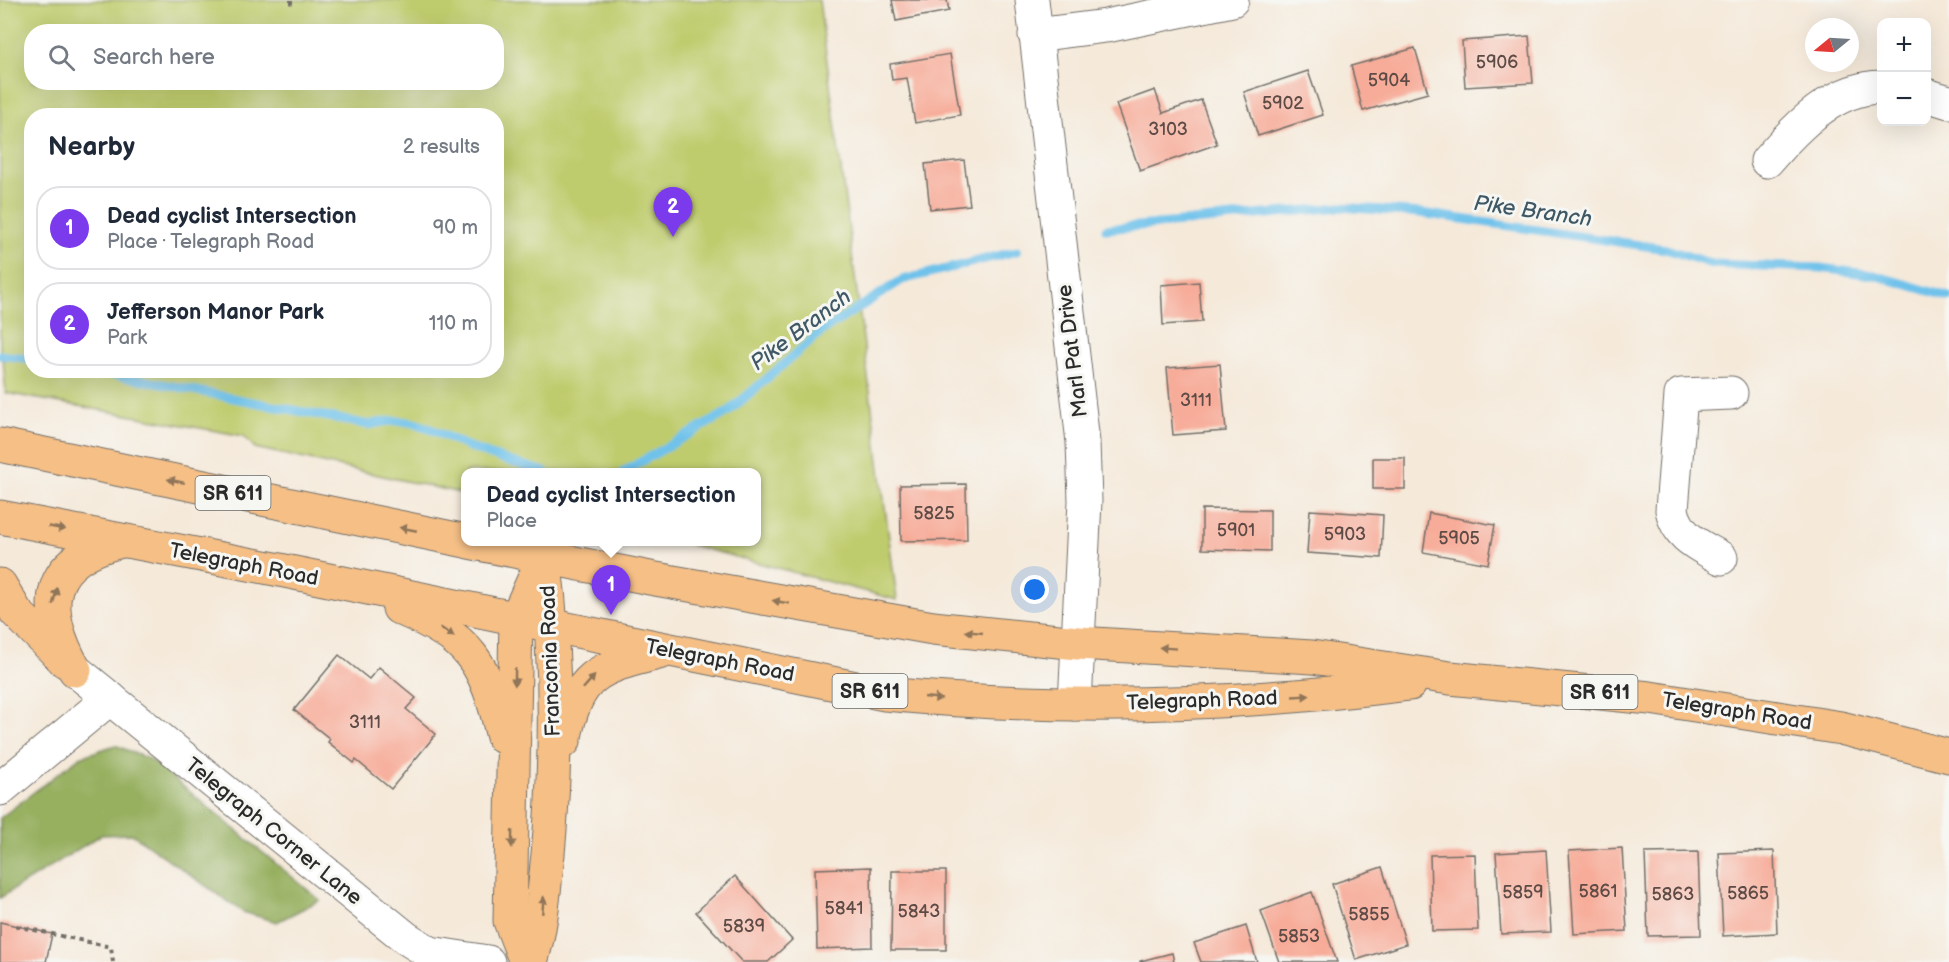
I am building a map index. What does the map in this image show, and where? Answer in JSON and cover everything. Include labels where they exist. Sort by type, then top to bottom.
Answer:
[{"type":"main road","name":"Telegraph Road","points":[[0,444],[461,540]]},
{"type":"main road","name":"Telegraph Road","points":[[0,517],[274,569],[885,694],[964,702],[1155,704],[1318,695],[1450,678]]},
{"type":"main road","points":[[75,670],[61,644],[55,626],[52,609],[58,584],[78,558],[94,549],[123,541]]},
{"type":"main road","name":"Telegraph Road","points":[[493,546],[933,628],[1078,643],[1312,657],[1450,678],[1556,687],[1712,707],[1841,728],[1949,756]]},
{"type":"main road","name":"Franconia Road","points":[[528,962],[510,921],[516,619],[544,556]]},
{"type":"main road","name":"Franconia Road","points":[[528,962],[540,932],[553,796],[553,627],[544,556]]},
{"type":"main road","points":[[274,569],[396,607],[451,633],[466,646],[490,687],[513,780]]},
{"type":"main road","points":[[0,585],[16,612],[75,670]]},
{"type":"main road","points":[[553,796],[567,724],[576,699],[590,678],[608,667],[669,650]]},
{"type":"street","name":"Marl Pat Drive","points":[[1032,0],[1083,454],[1085,501],[1075,704]]},
{"type":"street","points":[[1035,35],[1106,26],[1232,0]]},
{"type":"street","points":[[1767,160],[1791,132],[1842,95],[1858,88],[1877,87]]},
{"type":"street","points":[[1931,97],[1949,102]]},
{"type":"street","points":[[1721,558],[1682,535],[1675,524],[1672,510],[1681,395],[1731,393]]},
{"type":"street","name":"Telegraph Corner Lane","points":[[75,670],[414,943],[437,955],[488,962]]},
{"type":"street","points":[[0,789],[110,698]]},
{"type":"path","points":[[16,926],[111,947],[113,962]]},
{"type":"green space","points":[[0,0],[819,0],[897,600],[695,546],[761,546],[761,468],[461,468],[461,493],[255,448],[244,436],[6,393],[3,360],[0,359]]},
{"type":"green space","points":[[115,745],[151,760],[320,900],[277,922],[243,912],[132,834],[101,835],[0,898],[0,818],[80,757]]},
{"type":"building","points":[[892,0],[947,0],[949,11],[896,21]]},
{"type":"building","points":[[1529,36],[1533,83],[1465,87],[1462,41]]},
{"type":"building","points":[[1415,48],[1428,93],[1363,111],[1351,66]]},
{"type":"building","points":[[950,54],[960,115],[915,123],[907,78],[892,80],[890,64]]},
{"type":"building","points":[[1308,71],[1323,115],[1258,136],[1244,92]]},
{"type":"building","points":[[1155,90],[1163,113],[1201,100],[1217,144],[1140,171],[1116,104]]},
{"type":"building","points":[[964,160],[970,205],[930,209],[925,164]]},
{"type":"building","points":[[1199,282],[1202,322],[1163,325],[1161,285]]},
{"type":"building","points":[[1220,364],[1226,431],[1173,435],[1167,368]]},
{"type":"building","points":[[1373,458],[1405,458],[1405,489],[1373,489]]},
{"type":"building","points":[[966,484],[967,540],[901,541],[900,485]]},
{"type":"building","points":[[1202,509],[1270,510],[1270,551],[1202,549]]},
{"type":"building","points":[[1310,510],[1383,515],[1381,558],[1307,553]]},
{"type":"building","points":[[1429,513],[1495,525],[1488,564],[1423,552]]},
{"type":"building","points":[[339,655],[369,679],[379,667],[416,698],[406,709],[436,734],[391,789],[356,760],[354,763],[328,742],[330,739],[294,710]]},
{"type":"building","points":[[1622,848],[1627,931],[1574,934],[1569,851]]},
{"type":"building","points":[[1546,850],[1551,932],[1501,934],[1496,853]]},
{"type":"building","points":[[1774,851],[1777,933],[1723,936],[1719,853]]},
{"type":"building","points":[[1698,852],[1701,935],[1648,936],[1645,853]]},
{"type":"building","points":[[1475,854],[1478,930],[1432,931],[1430,855]]},
{"type":"building","points":[[871,867],[872,947],[817,949],[815,869]]},
{"type":"building","points":[[1382,867],[1406,944],[1356,960],[1332,884]]},
{"type":"building","points":[[892,871],[946,871],[946,950],[891,950]]},
{"type":"building","points":[[735,876],[792,940],[768,962],[742,962],[696,912]]},
{"type":"building","points":[[1312,892],[1337,962],[1279,962],[1261,911]]},
{"type":"building","points":[[0,922],[52,934],[46,962],[0,962]]},
{"type":"building","points":[[1246,926],[1257,962],[1201,962],[1194,943]]},
{"type":"building","points":[[1172,953],[1174,962],[1140,962],[1140,961]]},
{"type":"waterway","name":"Pike Branch","points":[[1106,229],[1341,207],[1421,213],[1666,249],[1712,264],[1820,268],[1874,275],[1949,297]]},
{"type":"waterway","name":"Pike Branch","points":[[630,468],[728,412],[821,332],[902,280],[1017,251]]},
{"type":"waterway","name":"Pike Branch","points":[[0,355],[24,358]]},
{"type":"waterway","name":"Pike Branch","points":[[131,378],[369,425],[400,421],[412,423],[483,452],[532,468]]},
{"type":"place","name":"Jefferson Manor Park","points":[[673,237]]},
{"type":"place","name":"Dead cyclist Intersection","points":[[611,615]]}]
